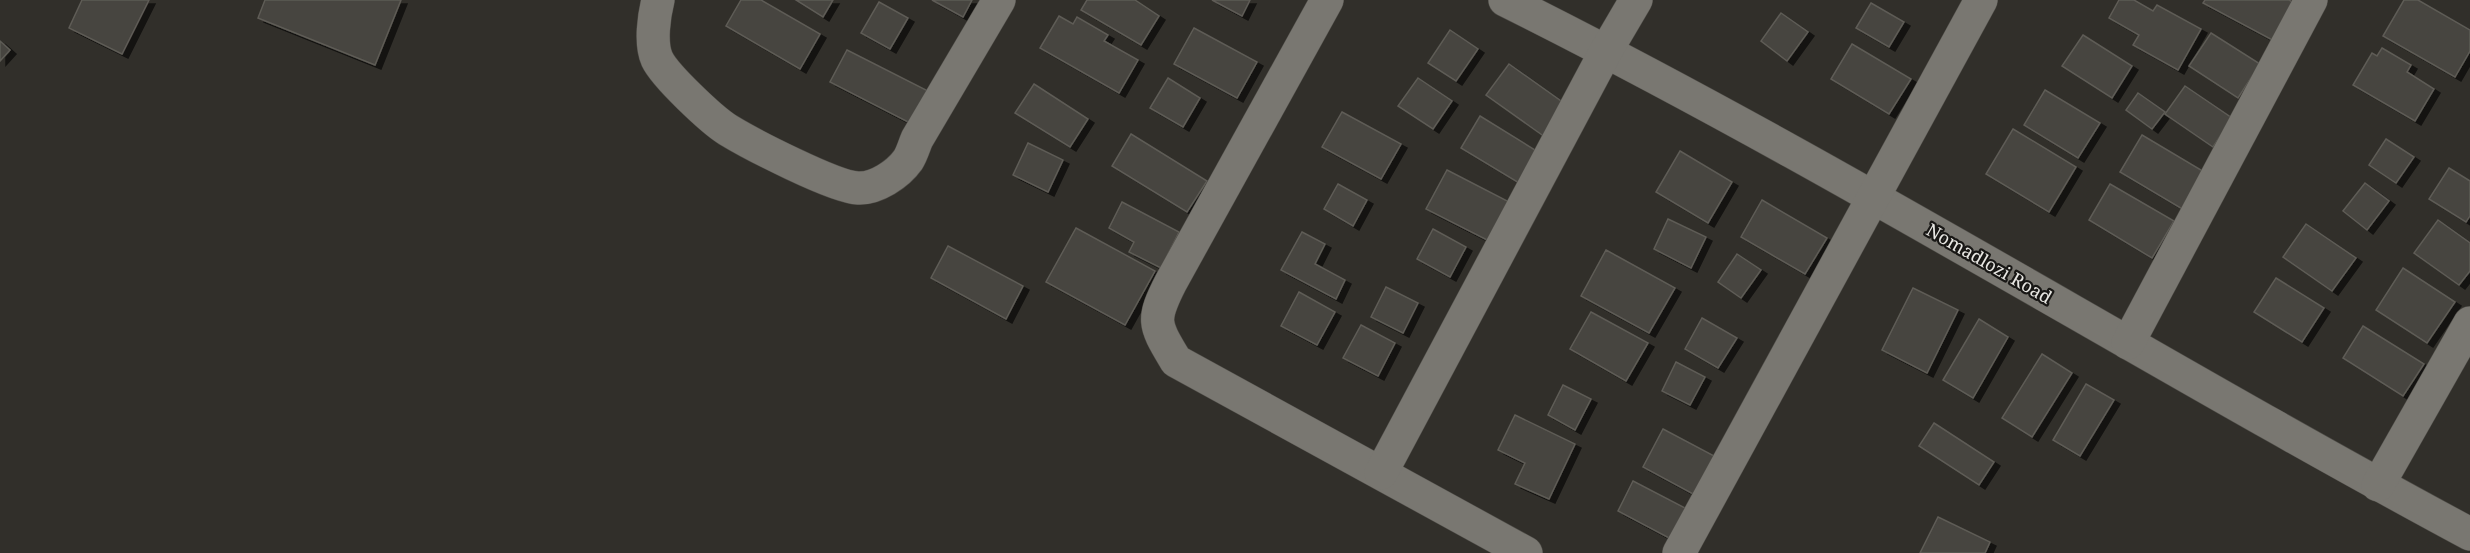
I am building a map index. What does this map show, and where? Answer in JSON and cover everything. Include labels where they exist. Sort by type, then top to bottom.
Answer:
[{"type":"street","points":[[658,0],[654,19],[657,58],[673,80],[727,129],[822,177],[858,188],[872,185],[898,172],[910,158],[917,139],[999,0]]},
{"type":"street","points":[[1326,0],[1166,291],[1157,309],[1159,333],[1176,361],[1526,553]]},
{"type":"street","name":"Nomadlozi Road","points":[[1505,0],[1606,51],[1874,198],[2378,485],[2470,534]]},
{"type":"street","points":[[1381,473],[1606,51],[1636,0]]},
{"type":"street","points":[[1679,553],[1981,0]]},
{"type":"street","points":[[2128,343],[2311,0]]},
{"type":"street","points":[[2378,485],[2470,323]]},
{"type":"building","points":[[82,0],[149,0],[122,54],[69,28]]},
{"type":"building","points":[[265,0],[401,0],[375,65],[258,18]]},
{"type":"building","points":[[741,0],[761,0],[820,34],[800,69],[726,26]]},
{"type":"building","points":[[796,0],[833,0],[823,17]]},
{"type":"building","points":[[932,0],[972,0],[963,17]]},
{"type":"building","points":[[1087,0],[1135,0],[1159,16],[1141,45],[1081,10]]},
{"type":"building","points":[[1212,0],[1250,0],[1242,16]]},
{"type":"building","points":[[2119,0],[2134,0],[2153,11],[2157,5],[2201,29],[2178,70],[2133,45],[2139,35],[2109,18]]},
{"type":"building","points":[[2205,0],[2289,0],[2298,5],[2278,43],[2203,3]]},
{"type":"building","points":[[2404,0],[2418,0],[2470,30],[2470,51],[2455,77],[2383,36]]},
{"type":"building","points":[[879,2],[908,18],[890,49],[861,33]]},
{"type":"building","points":[[1871,3],[1904,22],[1889,47],[1856,28]]},
{"type":"building","points":[[1781,13],[1808,32],[1787,61],[1761,41]]},
{"type":"building","points":[[1059,16],[1073,24],[1077,17],[1108,35],[1104,41],[1138,60],[1119,93],[1040,48]]},
{"type":"building","points":[[1194,28],[1257,62],[1237,98],[1174,64]]},
{"type":"building","points":[[1450,30],[1478,49],[1456,81],[1428,63]]},
{"type":"building","points":[[2211,33],[2260,64],[2238,98],[2189,66]]},
{"type":"building","points":[[2083,35],[2132,66],[2112,98],[2062,66]]},
{"type":"building","points":[[0,41],[10,50],[0,61]]},
{"type":"building","points":[[1852,44],[1911,79],[1889,114],[1831,79]]},
{"type":"building","points":[[2382,48],[2411,65],[2407,72],[2434,89],[2415,121],[2353,85],[2372,53],[2377,56]]},
{"type":"building","points":[[847,50],[928,91],[912,124],[830,82]]},
{"type":"building","points":[[1509,64],[1568,106],[1545,137],[1486,95]]},
{"type":"building","points":[[1168,78],[1200,98],[1183,127],[1150,108]]},
{"type":"building","points":[[1418,78],[1452,101],[1433,129],[1398,106]]},
{"type":"building","points":[[1034,84],[1088,119],[1070,147],[1015,113]]},
{"type":"building","points":[[2185,86],[2232,118],[2213,147],[2165,114]]},
{"type":"building","points":[[2045,90],[2100,123],[2078,158],[2024,125]]},
{"type":"building","points":[[2138,93],[2165,112],[2152,129],[2126,110]]},
{"type":"building","points":[[1342,112],[1401,144],[1381,179],[1322,147]]},
{"type":"building","points":[[1480,116],[1543,155],[1524,186],[1461,148]]},
{"type":"building","points":[[2013,129],[2076,167],[2049,212],[1986,174]]},
{"type":"building","points":[[1131,134],[1207,181],[1187,212],[1112,166]]},
{"type":"building","points":[[2142,135],[2206,173],[2184,210],[2120,172]]},
{"type":"building","points":[[2386,139],[2414,157],[2396,183],[2369,165]]},
{"type":"building","points":[[1028,143],[1063,160],[1048,192],[1013,175]]},
{"type":"building","points":[[1680,151],[1732,182],[1708,223],[1656,192]]},
{"type":"building","points":[[2449,168],[2470,181],[2470,216],[2466,222],[2429,199]]},
{"type":"building","points":[[1447,170],[1515,205],[1495,244],[1426,209]]},
{"type":"building","points":[[2365,183],[2389,201],[2367,230],[2343,211]]},
{"type":"building","points":[[1338,184],[1367,200],[1353,226],[1324,209]]},
{"type":"building","points":[[2110,184],[2174,221],[2152,258],[2089,220]]},
{"type":"building","points":[[1762,200],[1827,238],[1805,274],[1741,237]]},
{"type":"building","points":[[1122,202],[1179,232],[1161,268],[1129,252],[1134,242],[1109,228]]},
{"type":"building","points":[[1668,219],[1706,237],[1691,268],[1654,249]]},
{"type":"building","points":[[2438,220],[2470,243],[2470,271],[2459,285],[2414,253]]},
{"type":"building","points":[[2306,224],[2356,258],[2332,291],[2283,257]]},
{"type":"building","points":[[1076,228],[1155,271],[1125,325],[1046,282]]},
{"type":"building","points":[[1433,229],[1466,247],[1450,277],[1417,259]]},
{"type":"building","points":[[1302,232],[1325,244],[1315,264],[1345,280],[1336,299],[1281,270]]},
{"type":"building","points":[[948,246],[1023,286],[1006,319],[931,278]]},
{"type":"building","points":[[1606,250],[1675,288],[1649,333],[1581,296]]},
{"type":"building","points":[[1737,254],[1761,270],[1741,298],[1718,282]]},
{"type":"building","points":[[2403,268],[2455,302],[2427,343],[2376,310]]},
{"type":"building","points":[[2276,278],[2324,308],[2302,342],[2254,312]]},
{"type":"building","points":[[1386,287],[1418,303],[1403,333],[1371,317]]},
{"type":"building","points":[[1913,288],[1958,310],[1927,373],[1882,350]]},
{"type":"building","points":[[1299,292],[1335,312],[1317,345],[1281,326]]},
{"type":"building","points":[[1591,312],[1648,343],[1626,381],[1570,349]]},
{"type":"building","points":[[1702,318],[1737,338],[1718,368],[1685,349]]},
{"type":"building","points":[[1979,319],[2008,337],[1973,398],[1943,380]]},
{"type":"building","points":[[1361,325],[1395,343],[1378,376],[1343,358]]},
{"type":"building","points":[[2363,326],[2424,364],[2403,396],[2343,358]]},
{"type":"building","points":[[2042,354],[2072,373],[2032,437],[2002,418]]},
{"type":"building","points":[[1676,362],[1705,377],[1690,405],[1662,391]]},
{"type":"building","points":[[2086,384],[2114,400],[2080,456],[2053,440]]},
{"type":"building","points":[[1563,385],[1591,399],[1575,430],[1548,415]]},
{"type":"building","points":[[1515,415],[1575,444],[1549,499],[1515,484],[1525,463],[1498,450]]},
{"type":"building","points":[[1934,423],[1994,462],[1979,485],[1919,446]]},
{"type":"building","points":[[1663,429],[1716,457],[1695,495],[1643,467]]},
{"type":"building","points":[[1633,481],[1687,509],[1671,539],[1618,511]]},
{"type":"building","points":[[1938,517],[1990,542],[1985,553],[1920,553]]}]
